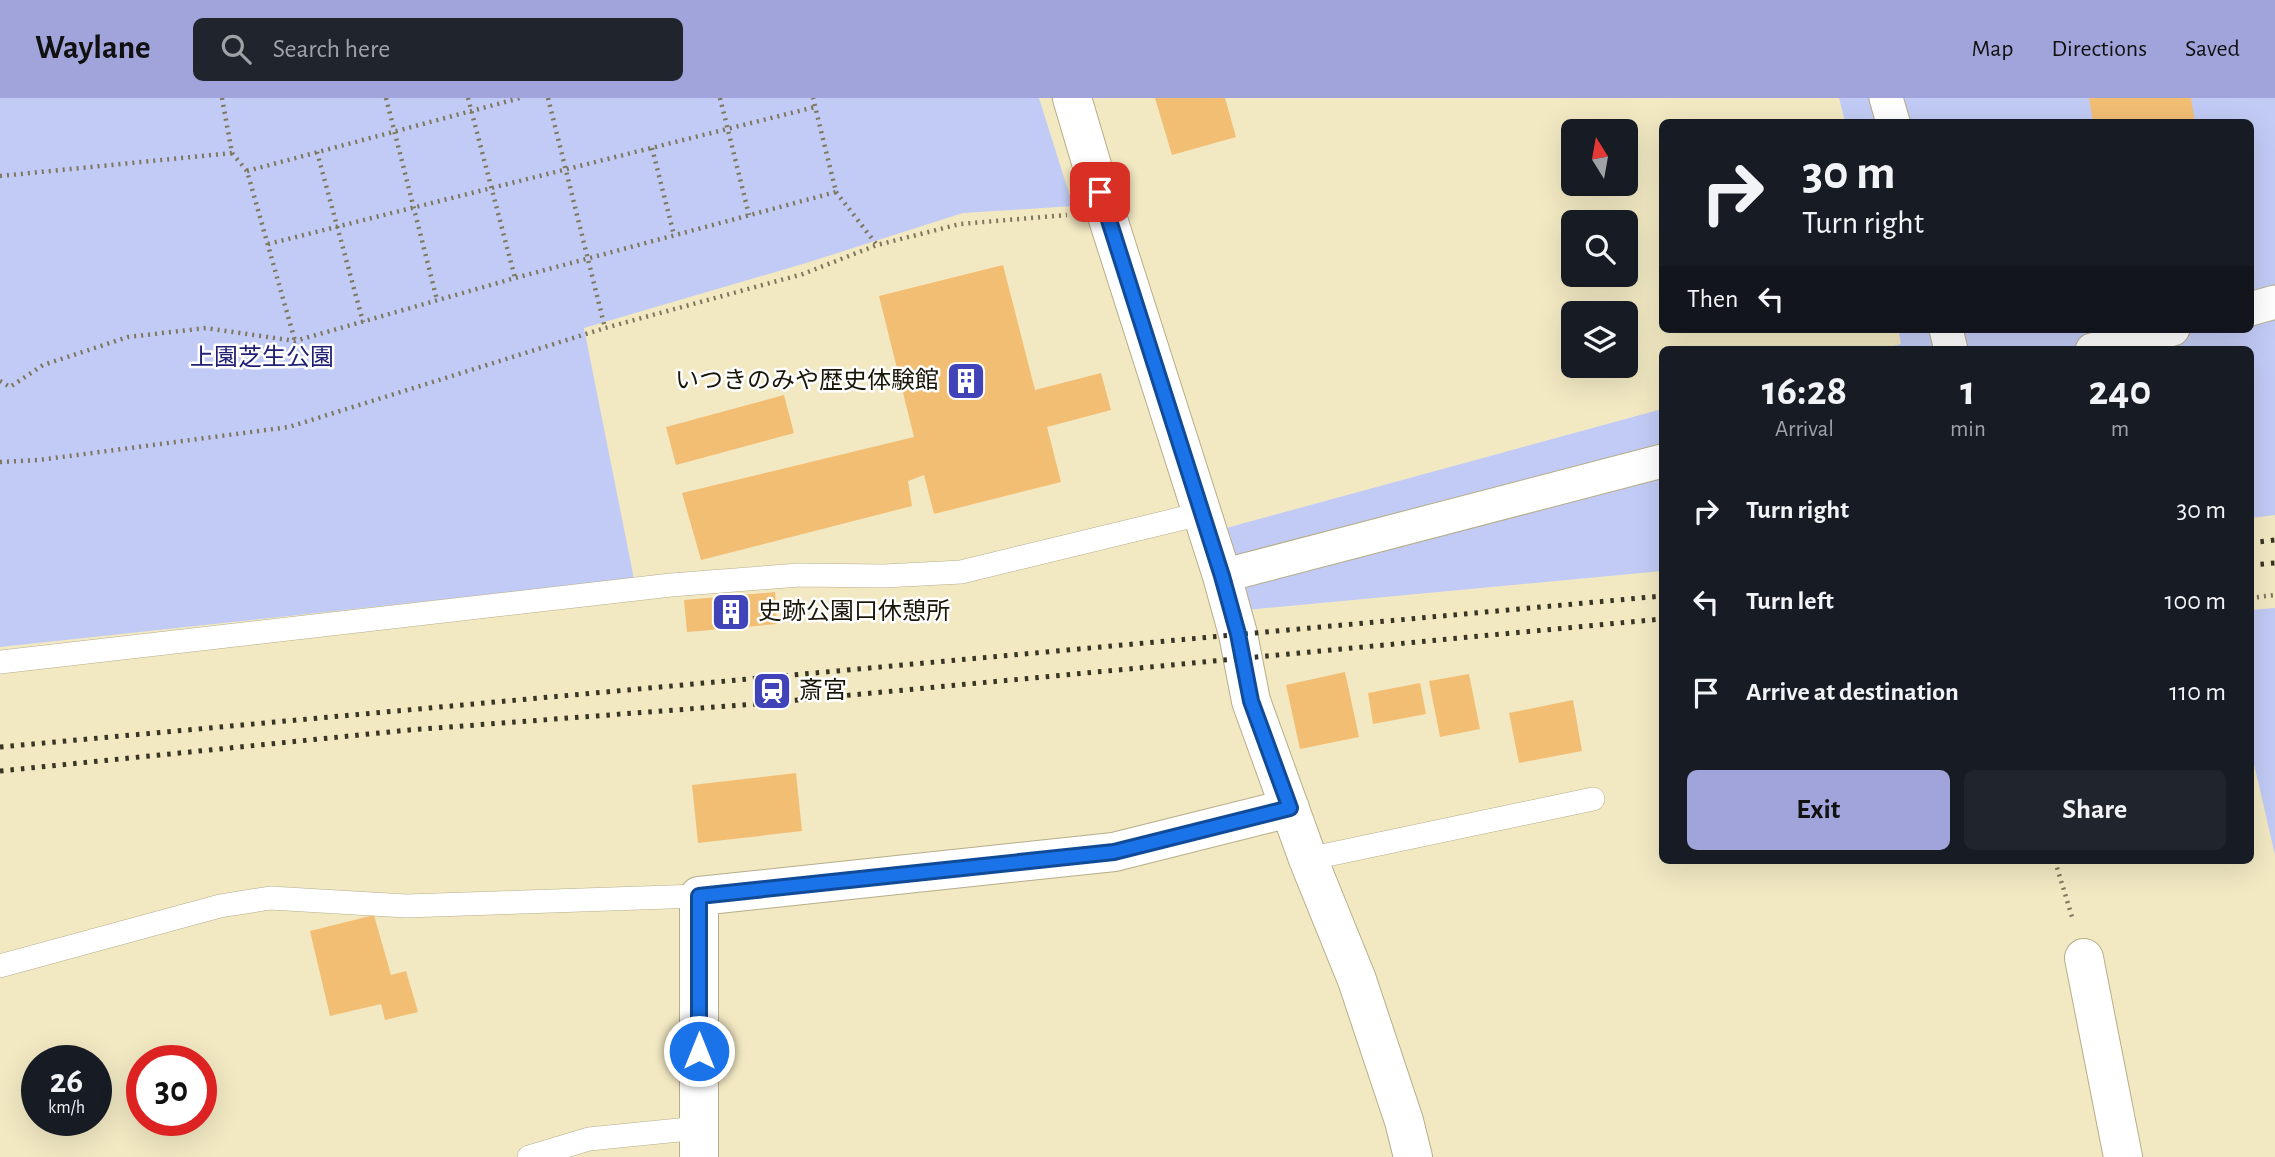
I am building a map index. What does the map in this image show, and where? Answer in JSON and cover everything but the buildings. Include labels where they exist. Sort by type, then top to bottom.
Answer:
[{"type":"street","points":[[1072,98],[1200,514],[1222,576],[1238,634],[1251,701],[1308,859],[1357,980],[1404,1121],[1413,1157]]},
{"type":"street","points":[[1886,98],[1892,119]]},
{"type":"street","points":[[2254,308],[2275,302]]},
{"type":"street","points":[[2107,346],[2158,333]]},
{"type":"street","points":[[1222,576],[1659,462]]},
{"type":"street","points":[[699,1142],[699,896],[1114,852],[1290,808]]},
{"type":"street","points":[[2084,958],[2123,1157]]},
{"type":"lane","points":[[0,662],[671,585],[799,575],[884,576],[961,572],[1200,514]]},
{"type":"lane","points":[[1308,859],[1593,799]]},
{"type":"lane","points":[[0,966],[220,906],[270,898],[406,906],[699,896]]},
{"type":"lane","points":[[529,1157],[589,1139],[699,1142]]},
{"type":"path","points":[[222,98],[232,153],[247,170],[295,341]]},
{"type":"path","points":[[386,98],[437,300]]},
{"type":"path","points":[[468,98],[515,278]]},
{"type":"path","points":[[247,170],[520,98]]},
{"type":"path","points":[[548,98],[605,328]]},
{"type":"path","points":[[720,98],[749,215]]},
{"type":"path","points":[[813,98],[836,192],[877,245]]},
{"type":"path","points":[[268,244],[815,107]]},
{"type":"path","points":[[652,148],[674,235]]},
{"type":"path","points":[[317,152],[363,322]]},
{"type":"path","points":[[0,176],[232,153]]},
{"type":"path","points":[[0,381],[10,387],[43,365],[128,337],[206,328],[295,341],[515,278],[836,192]]},
{"type":"path","points":[[0,462],[38,460],[289,427],[605,328],[803,274],[877,245],[960,224],[1062,215],[1107,216]]},
{"type":"path","points":[[2254,598],[2275,595]]},
{"type":"path","points":[[2056,864],[2084,958]]},
{"type":"green space","name":"上園芝生公園","points":[[0,98],[1039,98],[1073,206],[963,213],[806,263],[584,328],[634,579],[0,647]]},
{"type":"green space","points":[[1839,98],[2275,98],[2275,515],[2254,518],[2254,346],[1893,346],[1901,344],[1899,333],[2254,333],[2254,119],[1844,119]]},
{"type":"green space","points":[[1659,410],[1659,571],[1246,610],[1219,530]]},
{"type":"green space","points":[[2275,608],[2275,855],[2254,764],[2254,610]]},
{"type":"railway","points":[[2254,543],[2275,540]]},
{"type":"railway","points":[[2254,565],[2275,563]]},
{"type":"railway","points":[[0,747],[1659,596]]},
{"type":"railway","points":[[0,771],[409,730],[755,704],[1659,619]]},
{"type":"place","name":"いつきのみや歴史体験館","points":[[966,381]]},
{"type":"place","name":"史跡公園口休憩所","points":[[731,612]]},
{"type":"place","name":"斎宮","points":[[772,691]]},
{"type":"route","points":[[699,1051],[699,896],[1114,852],[1290,808],[1251,701],[1238,634],[1222,576],[1200,514],[1100,192]]}]
